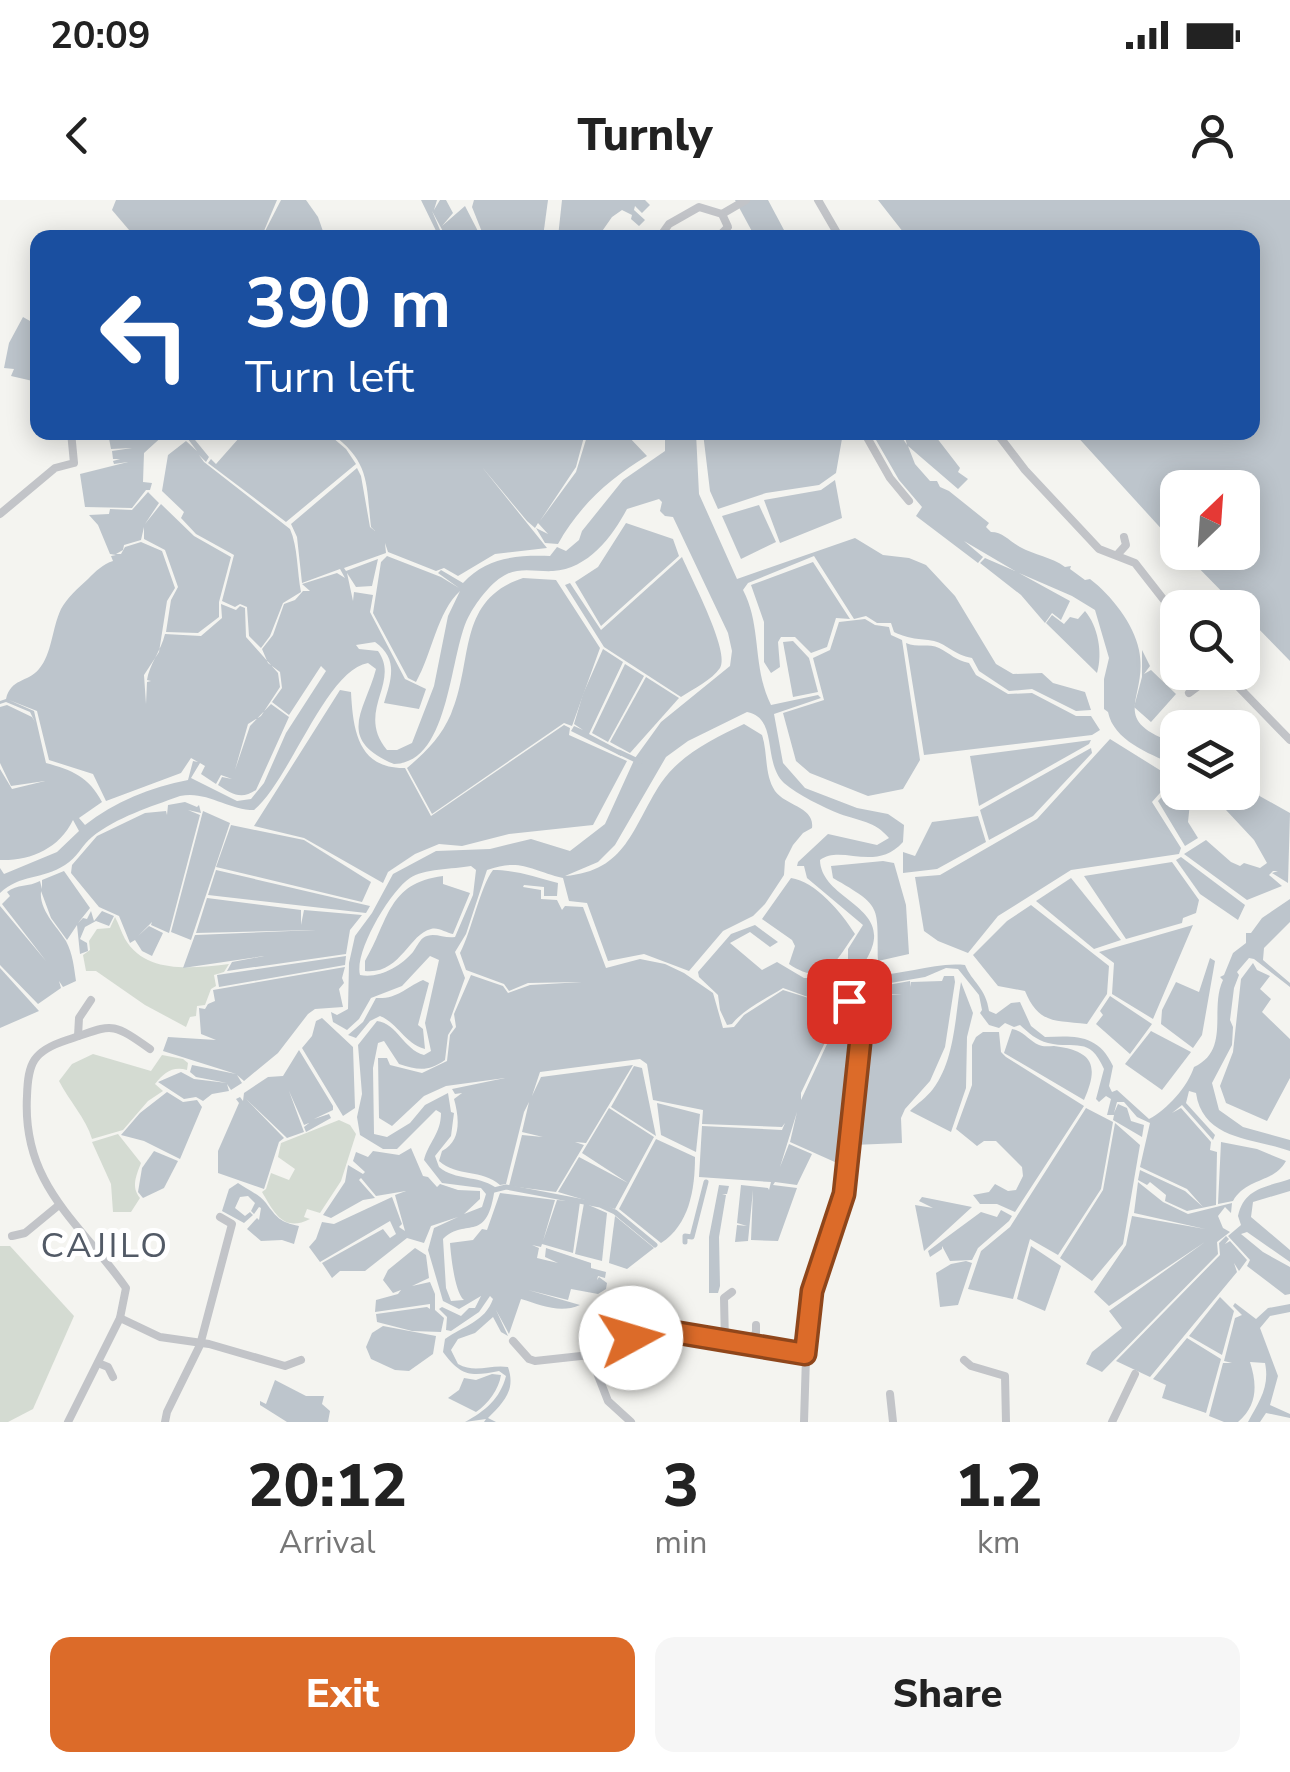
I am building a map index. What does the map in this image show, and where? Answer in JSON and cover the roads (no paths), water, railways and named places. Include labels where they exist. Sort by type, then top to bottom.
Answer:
[{"type":"street","points":[[665,230],[699,207],[726,212],[746,200]]},
{"type":"street","points":[[818,200],[835,230]]},
{"type":"street","points":[[726,212],[726,230]]},
{"type":"street","points":[[0,514],[55,468],[74,463],[72,440]]},
{"type":"street","points":[[869,440],[890,478],[909,501]]},
{"type":"street","points":[[1002,440],[1099,549],[1135,564],[1160,595]]},
{"type":"street","points":[[1116,555],[1126,544],[1124,537]]},
{"type":"street","points":[[1189,693],[1193,690]]},
{"type":"street","points":[[1239,690],[1290,740]]},
{"type":"street","points":[[804,1422],[805,1354],[812,1291],[844,1194],[858,1091],[863,1015],[844,998]]},
{"type":"street","points":[[78,1036],[79,1018],[90,1000]]},
{"type":"street","points":[[68,1422],[120,1318],[126,1288],[47,1190],[32,1156],[27,1128],[28,1074],[36,1057],[54,1043],[106,1026],[116,1026],[150,1050]]},
{"type":"street","points":[[12,1236],[26,1233],[59,1205]]},
{"type":"street","points":[[165,1422],[200,1344],[232,1224],[220,1217]]},
{"type":"street","points":[[726,1343],[724,1298],[732,1292]]},
{"type":"street","points":[[120,1318],[160,1337],[240,1352],[285,1366],[301,1360]]},
{"type":"street","points":[[743,1346],[756,1333],[756,1326]]},
{"type":"street","points":[[513,1341],[528,1359],[535,1361],[590,1355],[658,1331],[805,1354]]},
{"type":"street","points":[[764,1358],[772,1349]]},
{"type":"street","points":[[590,1355],[608,1401],[631,1422]]},
{"type":"street","points":[[964,1360],[971,1366],[1006,1376],[1006,1422]]},
{"type":"street","points":[[98,1363],[110,1368],[113,1377]]},
{"type":"street","points":[[806,1368],[820,1367]]},
{"type":"street","points":[[1112,1422],[1135,1374]]},
{"type":"street","points":[[890,1394],[893,1422]]},
{"type":"waterway","points":[[619,752],[640,762]]},
{"type":"waterway","points":[[685,1242],[685,1236],[692,1237],[706,1182]]},
{"type":"waterway","points":[[490,1191],[506,1187],[600,1205],[615,1212],[655,1245]]},
{"type":"district","name":"CAJILO","points":[[105,1245]]}]
